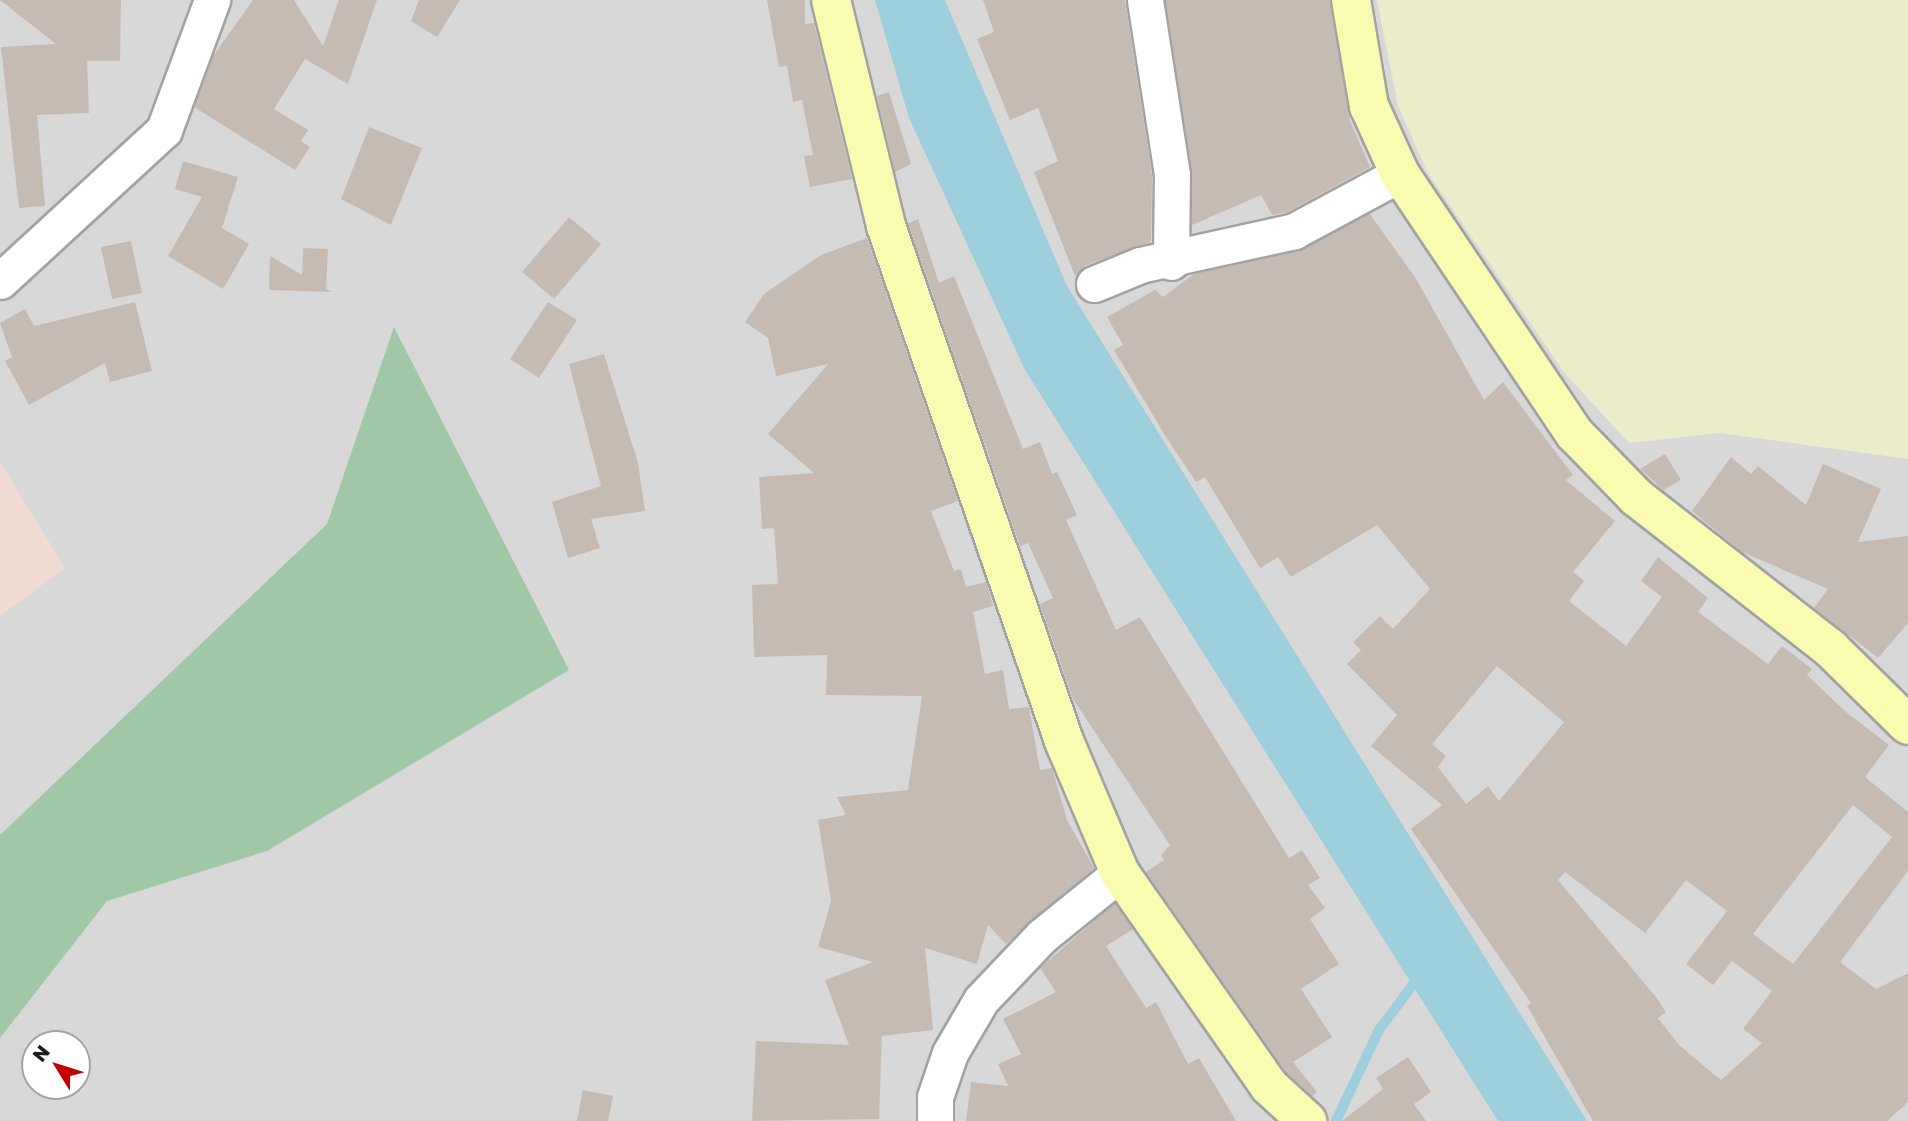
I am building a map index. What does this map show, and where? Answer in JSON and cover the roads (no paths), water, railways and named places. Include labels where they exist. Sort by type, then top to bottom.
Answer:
[{"type":"street","points":[[0,281],[164,130],[212,0]]},
{"type":"street","points":[[831,0],[886,226],[1063,741],[1120,873],[1269,1086],[1307,1121]]},
{"type":"street","points":[[1145,0],[1172,174],[1171,262]]},
{"type":"street","points":[[1351,0],[1369,106],[1401,174],[1531,372],[1604,465],[1676,531],[1831,649],[1908,725]]},
{"type":"street","points":[[1094,284],[1140,265],[1171,262],[1294,231],[1401,174]]},
{"type":"street","points":[[935,1121],[935,1097],[950,1053],[981,1000],[1042,936],[1120,873]]},
{"type":"water","points":[[875,0],[945,0],[1067,286],[1587,1121],[1498,1121],[1025,370],[909,118]]},
{"type":"waterway","points":[[1336,1121],[1379,1030],[1421,974]]}]
